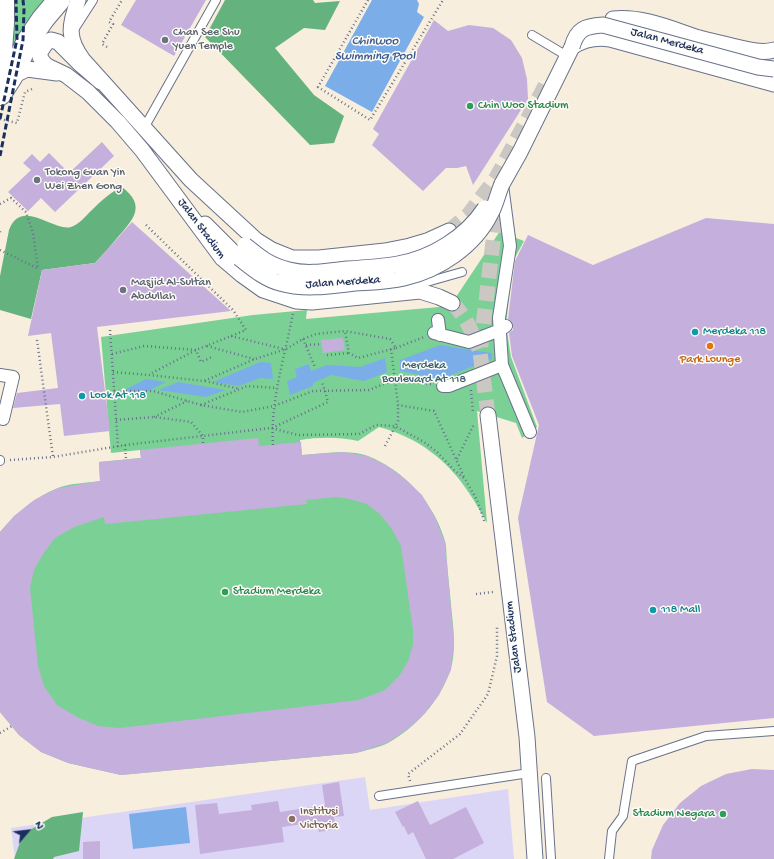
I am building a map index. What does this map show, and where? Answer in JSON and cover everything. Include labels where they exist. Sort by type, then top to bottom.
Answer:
[{"type":"highway","points":[[2,0],[9,82]]},
{"type":"highway","points":[[9,82],[28,41],[43,19],[59,0]]},
{"type":"street","name":"Jalan Stadium","points":[[78,0],[73,15],[71,34],[72,41],[77,52],[101,82],[190,180],[256,240],[272,250],[292,258],[319,258],[385,251],[427,241],[449,231]]},
{"type":"street","points":[[613,19],[624,18],[641,20],[736,47],[753,50],[774,50]]},
{"type":"street","name":"Jalan Merdeka","points":[[190,180],[259,273],[279,283],[312,287],[402,279],[419,274],[441,264],[462,250],[480,230],[491,212],[502,184],[520,152],[574,38],[578,32],[586,27],[604,25],[758,67],[774,68]]},
{"type":"street","name":"Jalan Merdeka","points":[[569,51],[578,43],[593,38],[610,39],[774,84]]},
{"type":"street","name":"Jalan Stadium","points":[[101,82],[79,64],[58,42],[51,40],[42,47],[40,57],[47,66],[64,74],[88,92],[118,122],[142,150],[174,192],[192,220],[222,258],[263,290],[296,301],[312,302],[420,291],[452,303]]},
{"type":"street","name":"Jalan Stadium","points":[[9,82],[27,69],[64,74]]},
{"type":"street","points":[[502,184],[510,246],[499,318],[504,327],[502,364],[530,432]]},
{"type":"street","name":"Jalan Merdeka","points":[[174,192],[242,252]]},
{"type":"street","points":[[438,320],[437,334],[469,342],[504,327]]},
{"type":"street","points":[[443,386],[470,382],[502,364]]},
{"type":"street","points":[[0,375],[12,377],[3,419],[0,411]]},
{"type":"street","name":"Jalan Stadium","points":[[488,415],[527,737],[535,859]]},
{"type":"lane","points":[[71,34],[93,0]]},
{"type":"lane","points":[[144,128],[216,0]]},
{"type":"lane","points":[[532,35],[569,51]]},
{"type":"lane","points":[[392,294],[419,283],[462,272]]},
{"type":"lane","points":[[609,859],[612,831],[623,816],[632,761],[706,736],[774,731]]},
{"type":"lane","points":[[379,796],[529,773]]},
{"type":"lane","points":[[546,778],[551,859]]},
{"type":"path","points":[[107,47],[102,44],[113,24],[109,22],[122,0]]},
{"type":"path","points":[[368,0],[318,87],[370,120],[443,0]]},
{"type":"path","points":[[0,119],[18,123],[9,82],[32,89]]},
{"type":"path","points":[[0,204],[11,198],[26,212],[33,233],[38,269],[1,250]]},
{"type":"path","points":[[146,225],[233,310],[246,330],[196,350],[149,375]]},
{"type":"path","points":[[272,445],[271,428],[277,388],[296,301]]},
{"type":"path","points":[[110,330],[118,447]]},
{"type":"path","points":[[204,381],[255,359],[286,349],[303,339],[316,334],[345,331],[390,340],[396,348]]},
{"type":"path","points":[[345,331],[349,353]]},
{"type":"path","points":[[327,355],[334,353],[349,353],[358,358],[396,348],[437,334]]},
{"type":"path","points":[[230,336],[286,349]]},
{"type":"path","points":[[303,339],[315,367]]},
{"type":"path","points":[[37,340],[53,457]]},
{"type":"path","points":[[306,345],[322,344]]},
{"type":"path","points":[[112,354],[144,346],[196,350]]},
{"type":"path","points":[[206,346],[255,359]]},
{"type":"path","points":[[385,446],[398,420],[398,405],[391,349]]},
{"type":"path","points":[[196,350],[201,362],[212,357]]},
{"type":"path","points":[[113,372],[204,381],[240,389]]},
{"type":"path","points":[[114,391],[153,391],[201,405],[242,412],[274,406],[313,391],[369,390],[394,380],[443,386]]},
{"type":"path","points":[[0,461],[53,457],[125,445],[271,428],[328,402],[326,391],[322,382]]},
{"type":"path","points":[[457,460],[474,426],[470,382]]},
{"type":"path","points":[[201,405],[247,386],[277,388]]},
{"type":"path","points":[[154,417],[187,401]]},
{"type":"path","points":[[398,405],[434,411],[465,479],[477,500],[486,525]]},
{"type":"path","points":[[116,420],[154,417],[191,422],[204,436]]},
{"type":"path","points":[[271,428],[298,435],[328,435],[359,434],[376,425],[395,426],[424,442],[437,452],[465,479]]},
{"type":"path","points":[[203,443],[204,436]]},
{"type":"path","points":[[125,445],[126,459]]},
{"type":"path","points":[[476,594],[493,592]]},
{"type":"path","points":[[412,791],[408,774],[460,734],[488,694],[497,656],[498,625]]},
{"type":"path","points":[[0,733],[12,726]]},
{"type":"shaded area","name":"Institusi Victoria","points":[[365,777],[370,810],[508,789],[514,859],[15,859],[11,828]]},
{"type":"green space","points":[[11,0],[52,0],[8,59]]},
{"type":"green space","points":[[225,0],[313,0],[315,3],[340,1],[325,30],[304,28],[275,48],[314,95],[344,116],[334,143],[310,145],[205,37]]},
{"type":"green space","points":[[122,187],[134,200],[136,207],[135,213],[128,225],[112,245],[95,263],[42,270],[31,319],[0,310],[0,276],[9,230],[14,221],[21,216],[29,216],[56,225],[71,227],[81,221],[107,196]]},
{"type":"green space","name":"Stadium Merdeka","points":[[510,212],[516,238],[524,241],[513,261],[506,325],[511,357],[537,427],[522,438],[516,423],[477,411],[487,523],[461,481],[441,460],[419,444],[393,431],[379,427],[358,441],[329,438],[300,440],[302,455],[335,452],[361,454],[381,462],[394,470],[406,479],[426,501],[440,527],[446,546],[454,647],[452,664],[446,682],[440,693],[417,722],[408,730],[388,743],[356,753],[121,775],[68,763],[41,752],[19,735],[0,712],[0,532],[12,519],[41,496],[68,485],[100,481],[99,462],[141,458],[140,450],[111,453],[101,337],[253,315],[307,310],[306,319],[450,306],[502,228]]},
{"type":"green space","points":[[83,812],[79,851],[54,857],[53,859],[14,859],[23,834],[52,817]]},
{"type":"water","name":"Chinwoo Swimming Pool","points":[[372,0],[417,0],[419,4],[417,12],[424,17],[372,112],[325,86]]},
{"type":"water","points":[[440,345],[492,353],[492,359],[441,379],[400,371],[400,360]]},
{"type":"water","points":[[385,358],[387,372],[364,381],[331,375],[313,383],[313,386],[290,395],[287,381],[297,377],[295,369],[309,364],[311,371],[327,365],[360,367]]},
{"type":"water","points":[[260,362],[271,363],[273,379],[260,378],[239,386],[213,382]]},
{"type":"water","points":[[146,379],[166,382],[144,393],[124,390]]},
{"type":"water","points":[[178,382],[226,390],[206,397],[158,390]]},
{"type":"water","points":[[186,807],[190,843],[133,849],[129,814]]},
{"type":"building","name":"Chan See Shu Yuen Temple","points":[[136,0],[206,0],[174,56],[121,25]]},
{"type":"building","name":"Chin Woo Stadium","points":[[434,20],[448,31],[469,25],[493,28],[511,40],[522,58],[527,79],[528,99],[473,185],[466,166],[446,168],[423,191],[372,145],[379,134],[373,129]]},
{"type":"building","points":[[102,142],[114,156],[55,212],[41,198],[28,211],[8,192],[31,170],[23,163],[32,154],[40,162],[49,153],[69,173]]},
{"type":"building","name":"118 Mall","points":[[706,218],[774,224],[774,718],[594,736],[547,702],[518,518],[539,425],[512,356],[509,333],[513,330],[513,325],[508,319],[515,261],[528,235],[593,265]]},
{"type":"building","name":"Masjid Al-Sultan Abdullah","points":[[132,222],[231,311],[97,327],[110,431],[64,436],[60,404],[13,408],[17,393],[58,388],[51,333],[28,336],[42,270],[95,263]]},
{"type":"building","points":[[343,338],[345,350],[323,353],[321,340]]},
{"type":"building","points":[[258,438],[259,446],[301,442],[302,455],[343,452],[367,456],[386,465],[405,479],[422,495],[434,515],[445,542],[454,642],[451,670],[439,695],[425,713],[408,729],[387,743],[356,753],[121,775],[68,763],[41,752],[19,735],[0,712],[0,532],[14,516],[34,500],[58,488],[100,481],[99,462],[141,458],[140,450]],"holes":[[[336,497],[367,504],[380,514],[392,529],[401,546],[413,630],[413,645],[408,661],[400,675],[385,690],[359,700],[119,728],[98,726],[77,717],[57,705],[44,686],[38,666],[30,588],[34,570],[43,554],[55,538],[74,527],[104,517],[105,524],[307,504],[306,500]]]},
{"type":"building","name":"Stadium Negara","points":[[752,769],[774,770],[774,859],[651,859],[652,850],[663,825],[680,803],[701,786],[726,774]]},
{"type":"building","points":[[339,782],[344,816],[334,817],[336,829],[319,832],[317,822],[282,827],[284,842],[200,854],[195,805],[217,803],[219,814],[252,810],[251,805],[278,801],[280,812],[325,805],[322,785]]},
{"type":"building","points":[[418,801],[430,825],[466,807],[484,843],[453,859],[426,859],[413,832],[408,835],[395,812]]},
{"type":"building","points":[[100,841],[100,859],[83,859],[83,842]]},
{"type":"tunnel","points":[[449,231],[468,215],[496,178],[547,82]]},
{"type":"tunnel","points":[[488,415],[480,352],[496,216],[496,201]]},
{"type":"tunnel","points":[[452,303],[465,319],[479,349]]},
{"type":"railway","points":[[0,119],[17,39],[16,0]]},
{"type":"railway","points":[[0,156],[23,40],[23,0]]},
{"type":"place","name":"Chan See Shu Yuen Temple","points":[[165,40]]},
{"type":"place","name":"Chin Woo Stadium","points":[[470,106]]},
{"type":"place","name":"Tokong Guan Yin Wei Zhen Gong","points":[[37,180]]},
{"type":"place","name":"Masjid Al-Sultan Abdullah","points":[[123,290]]},
{"type":"place","name":"Merdeka 118","points":[[695,332]]},
{"type":"place","name":"Park Lounge","points":[[710,346]]},
{"type":"place","name":"Look At 118","points":[[82,396]]},
{"type":"place","name":"Stadium Merdeka","points":[[225,592]]},
{"type":"place","name":"118 Mall","points":[[653,610]]},
{"type":"place","name":"Stadium Negara","points":[[723,814]]},
{"type":"place","name":"Institusi Victoria","points":[[292,819]]},
{"type":"park label","name":"Merdeka Boulevard At 118","points":[[424,373]]}]
